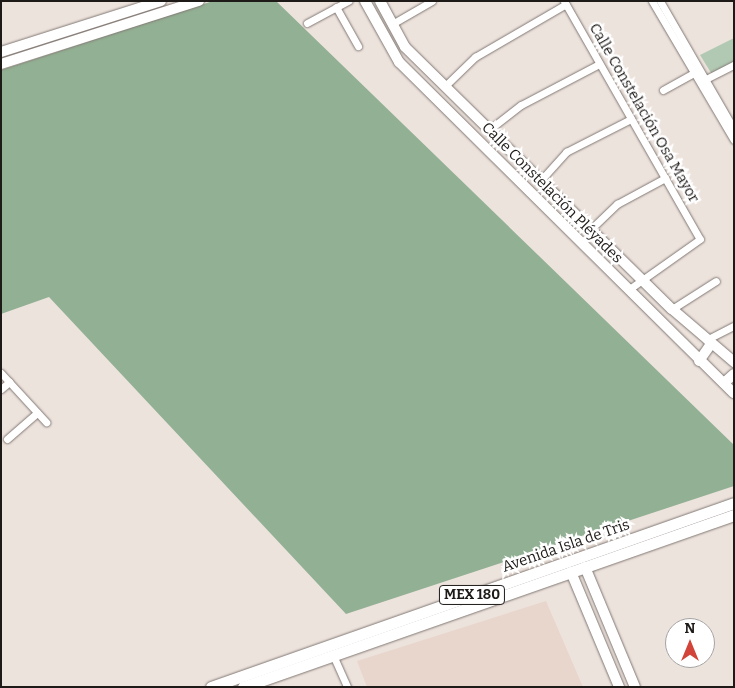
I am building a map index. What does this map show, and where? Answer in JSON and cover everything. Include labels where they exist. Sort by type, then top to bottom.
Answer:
[{"type":"main road","points":[[1,52],[161,1]]},
{"type":"main road","points":[[1,64],[199,1]]},
{"type":"main road","name":"Calle Constelación Pléyades","points":[[365,1],[399,62],[734,393]]},
{"type":"main road","name":"Calle Constelación Pléyades","points":[[380,1],[405,47],[592,228],[672,309],[734,362]]},
{"type":"main road","points":[[394,54],[405,47]]},
{"type":"main road","points":[[700,361],[709,342]]},
{"type":"main road","points":[[724,383],[734,374]]},
{"type":"main road","name":"Avenida Isla de Tris","points":[[211,687],[734,503]]},
{"type":"main road","name":"Avenida Isla de Tris","points":[[243,687],[268,683],[333,655],[734,515]]},
{"type":"main road","points":[[585,567],[635,687]]},
{"type":"main road","points":[[571,572],[619,687]]},
{"type":"street","points":[[307,23],[348,1]]},
{"type":"street","points":[[392,24],[432,1]]},
{"type":"street","points":[[652,1],[734,129]]},
{"type":"street","points":[[660,1],[696,71]]},
{"type":"street","points":[[445,86],[475,56],[565,3]]},
{"type":"street","name":"Calle Constelación Osa Mayor","points":[[565,3],[700,239],[642,279]]},
{"type":"street","points":[[336,8],[358,46]]},
{"type":"street","points":[[490,129],[521,105],[599,64]]},
{"type":"street","points":[[702,81],[734,65]]},
{"type":"street","points":[[663,90],[696,71]]},
{"type":"street","points":[[702,81],[722,122],[734,140]]},
{"type":"street","points":[[541,180],[566,152],[631,119]]},
{"type":"street","points":[[714,126],[722,122]]},
{"type":"street","points":[[592,228],[617,204],[665,178]]},
{"type":"street","points":[[628,290],[642,279]]},
{"type":"street","points":[[672,309],[716,281]]},
{"type":"street","points":[[709,342],[734,326]]},
{"type":"street","points":[[1,373],[46,422]]},
{"type":"street","points":[[1,389],[9,382]]},
{"type":"street","points":[[7,439],[37,413]]},
{"type":"street","points":[[333,655],[347,687]]},
{"type":"shaded area","points":[[546,601],[583,687],[367,687],[357,661]]},
{"type":"green space","points":[[213,1],[276,1],[734,445],[734,486],[346,614],[49,297],[1,314],[1,70]]},
{"type":"green space","points":[[734,38],[734,65],[713,76],[700,55]]}]
